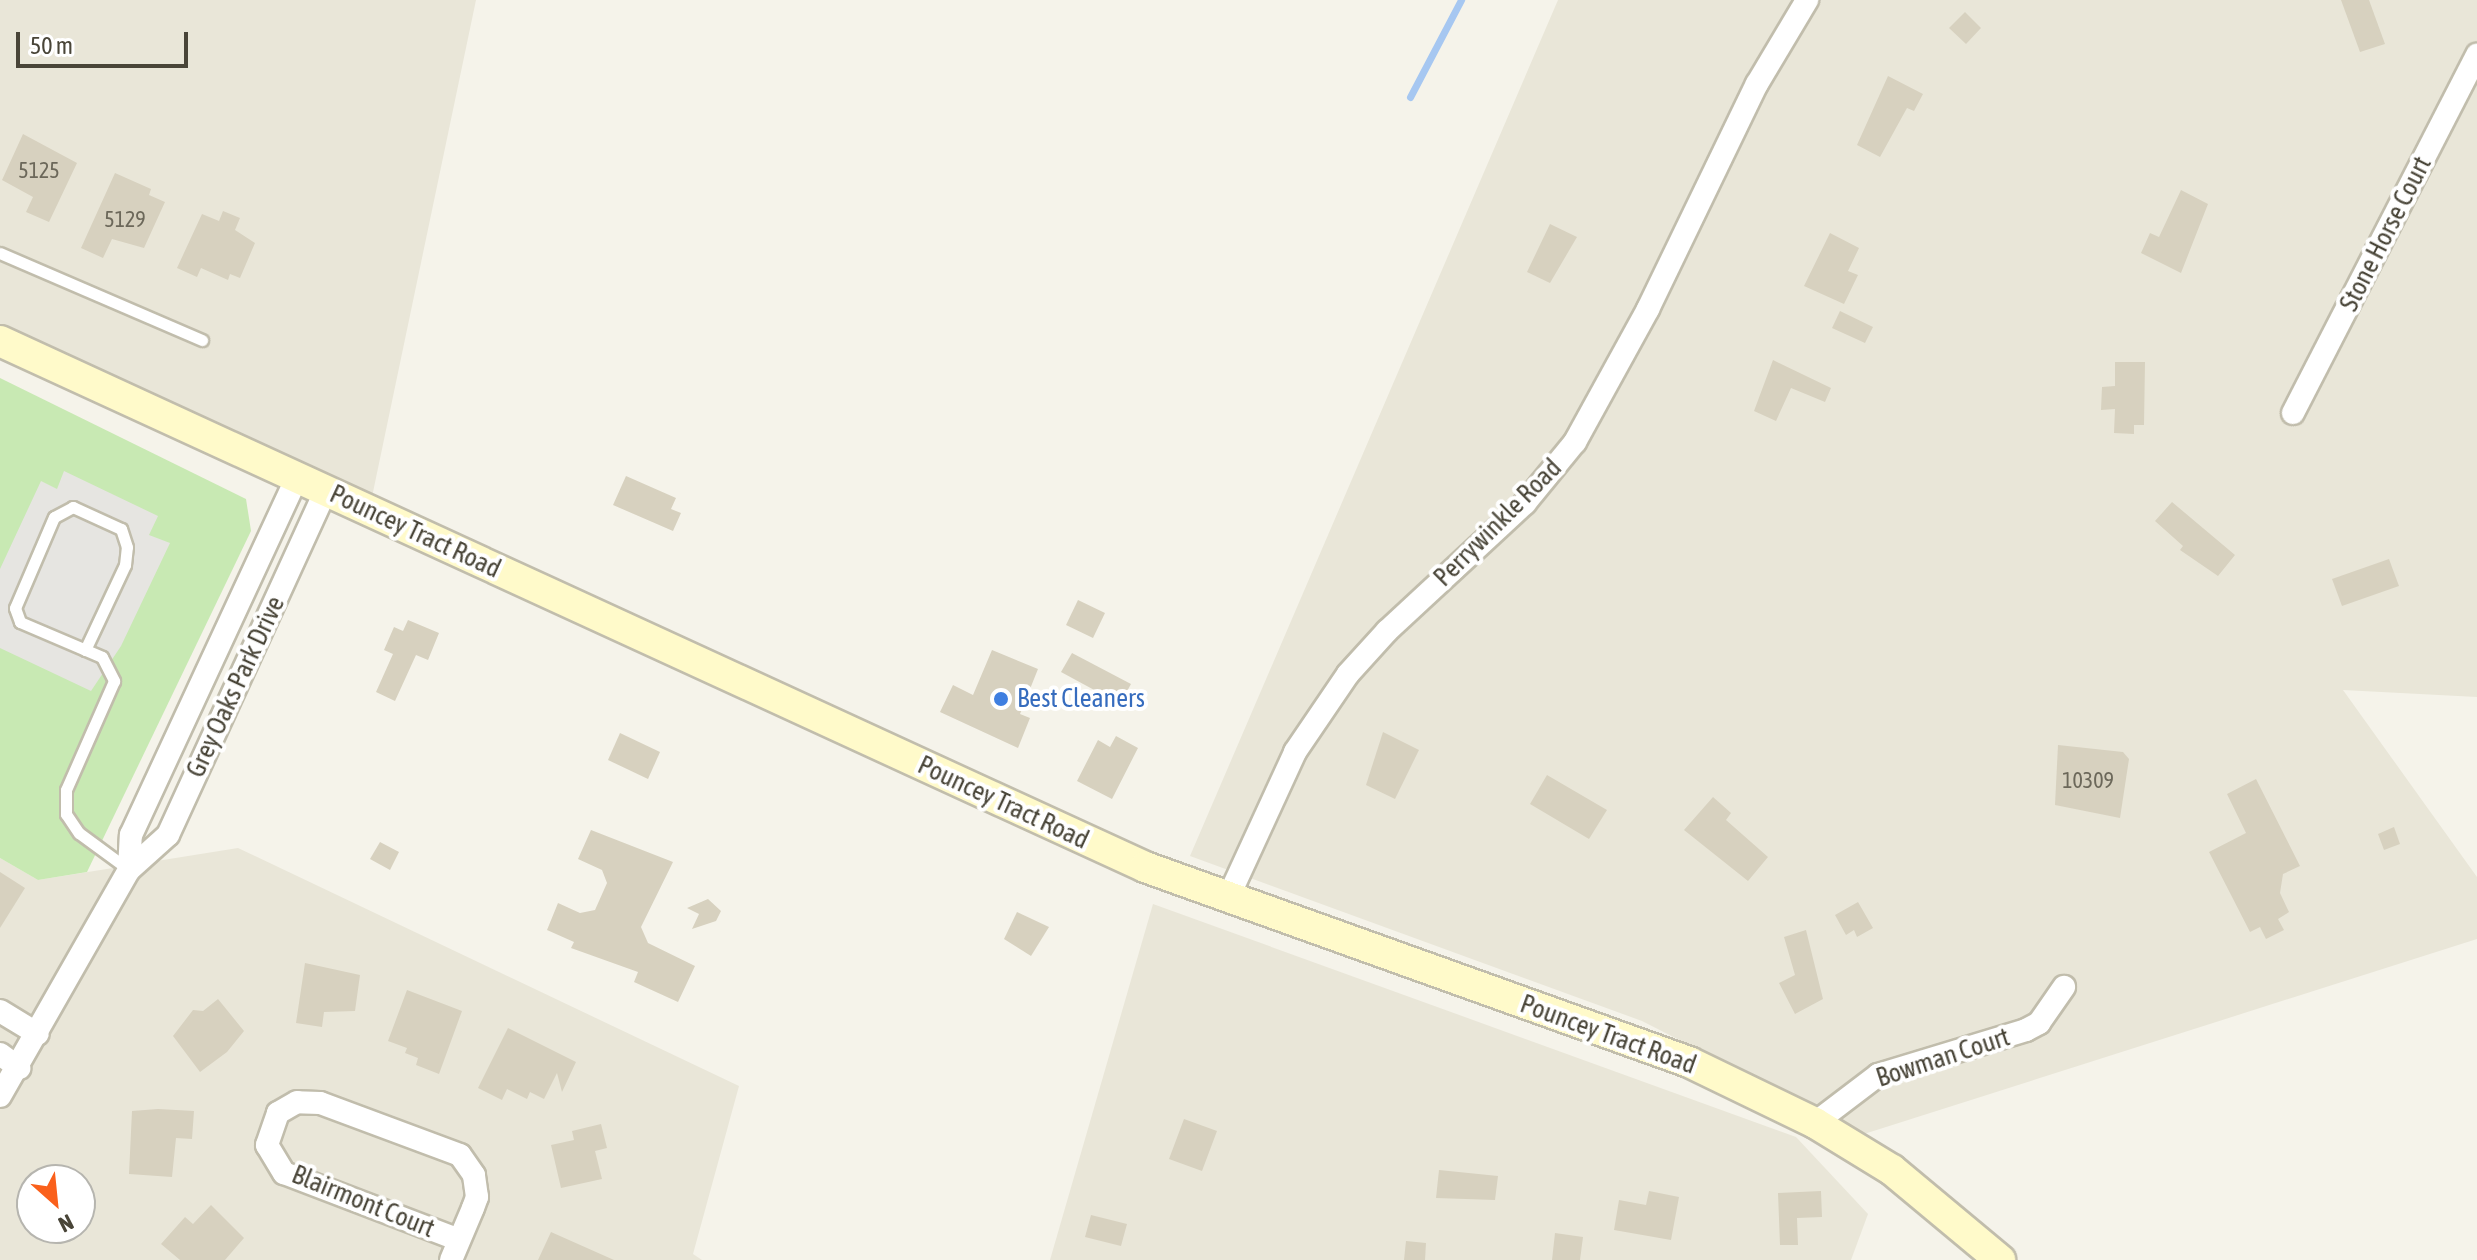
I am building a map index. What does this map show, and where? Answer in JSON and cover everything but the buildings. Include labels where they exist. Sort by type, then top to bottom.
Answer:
[{"type":"main road","name":"Pouncey Tract Road","points":[[0,341],[1044,823],[1228,898],[1689,1062],[1815,1123],[1892,1170],[2000,1260]]},
{"type":"street","name":"Perrywinkle Road","points":[[1228,898],[1288,766],[1348,674],[1387,631],[1525,503],[1575,442],[1648,309],[1757,84],[1807,0]]},
{"type":"street","name":"Stone Horse Court","points":[[2293,413],[2477,55]]},
{"type":"street","name":"Grey Oaks Park Drive","points":[[129,870],[131,835],[297,477]]},
{"type":"street","name":"Grey Oaks Park Drive","points":[[0,1096],[19,1068],[129,870],[168,835],[326,490]]},
{"type":"street","name":"Bowman Court","points":[[1815,1123],[1878,1075],[2026,1030],[2039,1023],[2064,987]]},
{"type":"street","points":[[0,1011],[38,1034]]},
{"type":"street","points":[[0,1054],[19,1068]]},
{"type":"street","name":"Blairmont Court","points":[[309,1101],[460,1155],[477,1186],[455,1250],[284,1173],[267,1145],[272,1123],[287,1106],[309,1101]]},
{"type":"lane","points":[[0,253],[202,340]]},
{"type":"lane","points":[[85,650],[125,565],[127,547],[121,529],[73,507],[54,517],[15,608],[20,622],[85,650],[102,657],[114,681],[66,790],[66,814],[79,833],[129,870]]},
{"type":"shaded area","points":[[0,0],[476,0],[368,516],[0,353]]},
{"type":"shaded area","points":[[1558,0],[2477,0],[2477,697],[2343,690],[2477,877],[2477,939],[1864,1134],[1642,1021],[1190,856]]},
{"type":"shaded area","points":[[64,471],[158,516],[149,535],[170,543],[121,646],[91,691],[0,648],[0,569],[41,481],[57,489]]},
{"type":"shaded area","points":[[238,848],[739,1086],[693,1254],[702,1260],[0,1260],[0,858],[38,880]]},
{"type":"shaded area","points":[[1153,904],[1796,1137],[1868,1214],[1851,1260],[1050,1260]]},
{"type":"green space","points":[[0,378],[246,499],[251,531],[87,872],[38,880],[0,858]]},
{"type":"waterway","points":[[1410,97],[1461,0]]},
{"type":"place","name":"Best Cleaners","points":[[1001,699]]}]
